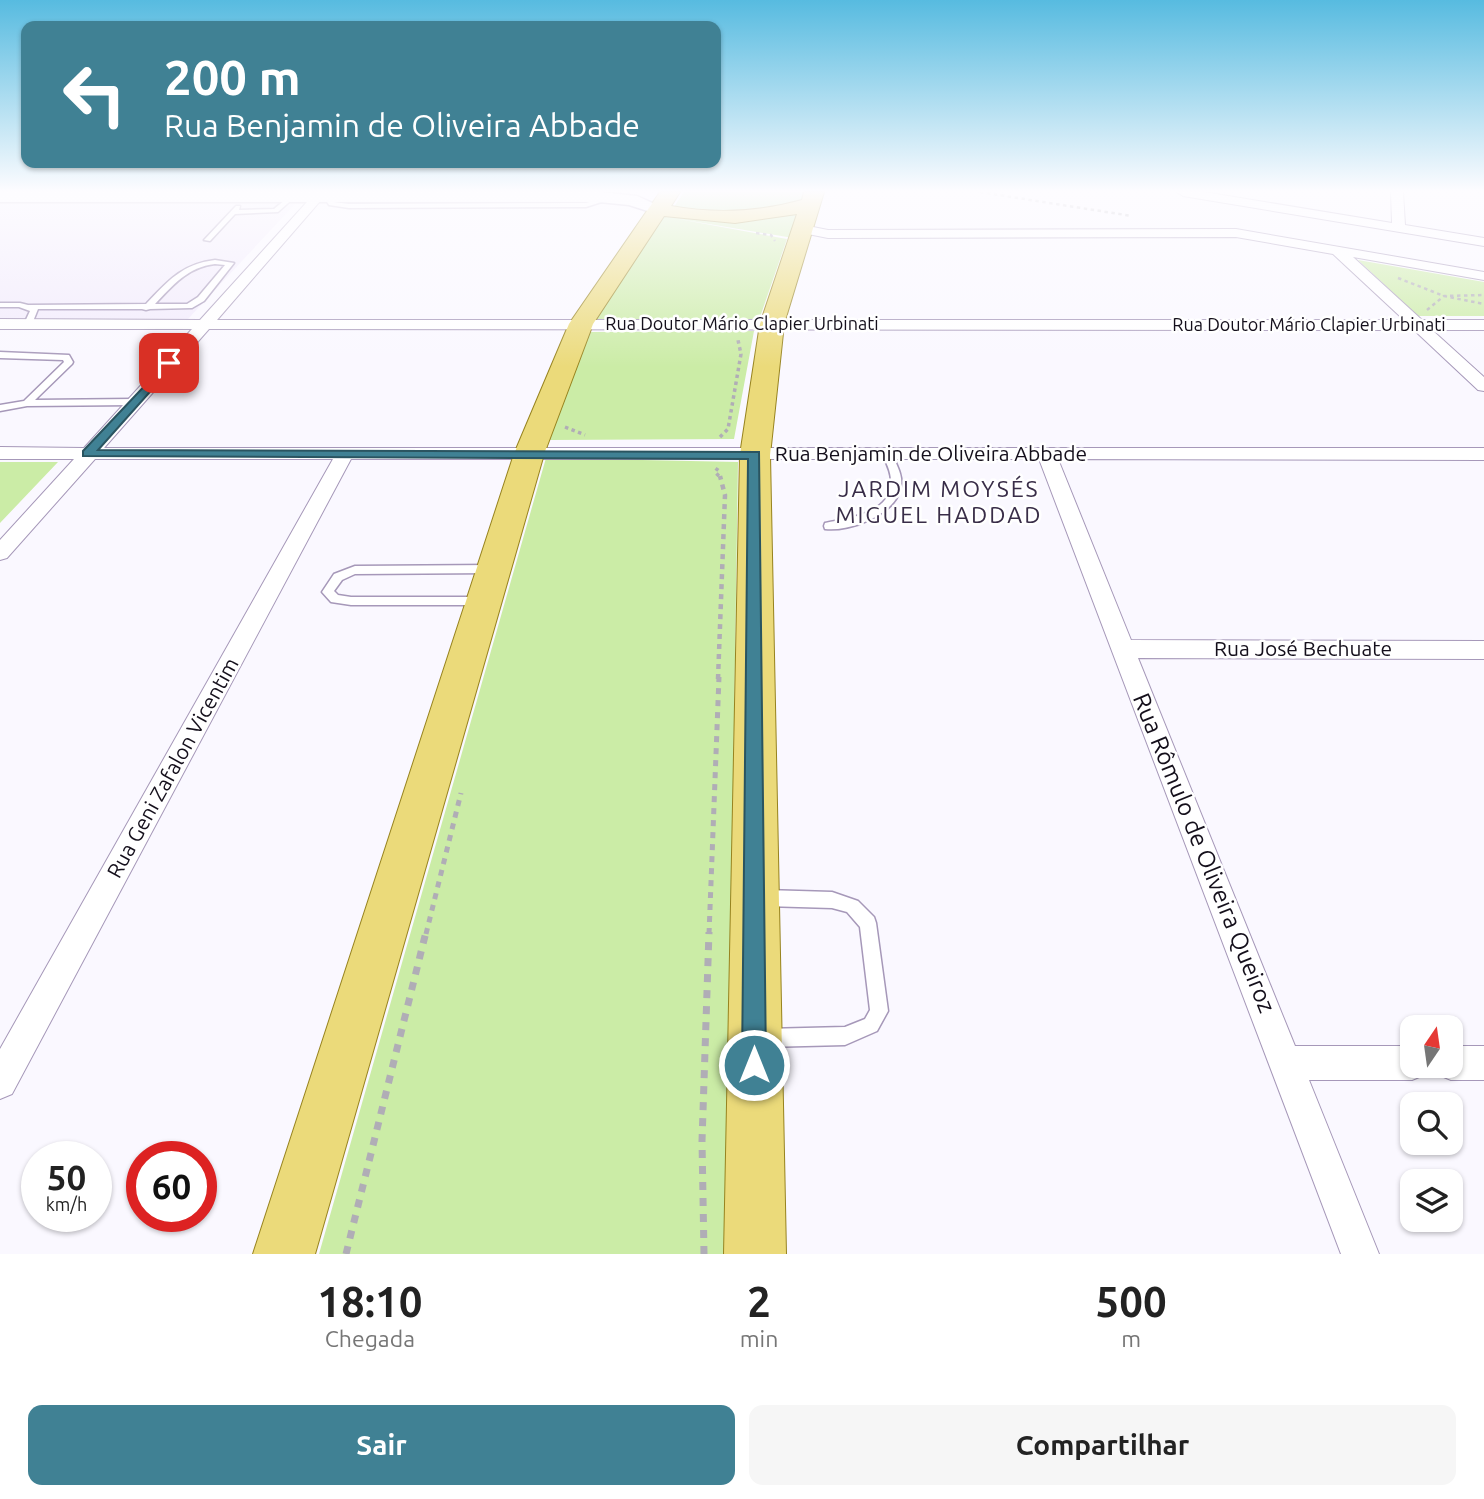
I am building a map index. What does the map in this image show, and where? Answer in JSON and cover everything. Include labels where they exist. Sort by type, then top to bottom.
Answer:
[{"type":"main road","points":[[284,1254],[529,454],[581,324],[630,251]]},
{"type":"main road","points":[[755,1254],[754,897],[735,448],[754,330],[787,251]]},
{"type":"street","points":[[0,553],[271,251]]},
{"type":"street","points":[[1338,251],[1484,386]]},
{"type":"street","points":[[1340,251],[1484,276]]},
{"type":"street","name":"Rua Doutor Mário Clapier Urbinati","points":[[0,324],[581,324],[754,330],[1484,325]]},
{"type":"street","name":"Rua Benjamin de Oliveira Abbade","points":[[0,453],[529,454],[735,448],[887,454],[1484,454]]},
{"type":"street","name":"Rua Geni Zafalon Vicentim","points":[[0,1082],[345,453]]},
{"type":"street","name":"Rua Rômulo de Oliveira Queiroz","points":[[1046,453],[1360,1254]]},
{"type":"street","name":"Rua José Bechuate","points":[[1122,649],[1484,650]]},
{"type":"street","points":[[1287,1063],[1400,1063]]},
{"type":"street","points":[[1463,1063],[1484,1063]]},
{"type":"lane","points":[[0,305],[146,308],[193,305],[230,263],[203,261],[190,265],[146,308]]},
{"type":"lane","points":[[28,324],[34,310],[30,307]]},
{"type":"lane","points":[[0,355],[66,357],[69,362],[27,403]]},
{"type":"lane","points":[[0,408],[27,403],[134,402]]},
{"type":"lane","points":[[829,526],[863,520],[891,497],[896,485],[895,474],[887,454]]},
{"type":"lane","points":[[355,570],[489,585],[351,601],[335,599],[328,592],[331,582],[342,573],[355,570]]},
{"type":"lane","points":[[754,897],[832,900],[852,906],[868,923],[879,1011],[871,1025],[845,1036],[754,1038]]},
{"type":"path","points":[[1484,295],[1444,296],[1484,304]]},
{"type":"path","points":[[704,1254],[702,1141],[725,495],[721,478],[715,472],[735,448],[741,345],[754,330]]},
{"type":"path","points":[[566,418],[566,430],[595,435]]},
{"type":"path","points":[[709,438],[722,437],[735,448]]},
{"type":"path","points":[[346,1254],[465,778]]},
{"type":"shaded area","points":[[0,251],[252,251],[188,319],[0,318]]},
{"type":"green space","points":[[639,251],[783,251],[759,320],[591,322]]},
{"type":"green space","points":[[1358,260],[1484,282],[1484,316],[1418,316]]},
{"type":"green space","points":[[754,331],[734,439],[549,440],[589,332]]},
{"type":"green space","points":[[546,458],[738,462],[726,1254],[319,1254]]},
{"type":"green space","points":[[0,462],[58,462],[0,523]]},
{"type":"district","name":"JARDIM MOYSÉS MIGUEL HADDAD","points":[[939,502]]},
{"type":"route","points":[[169,363],[87,453],[755,455],[754,1065]]}]
